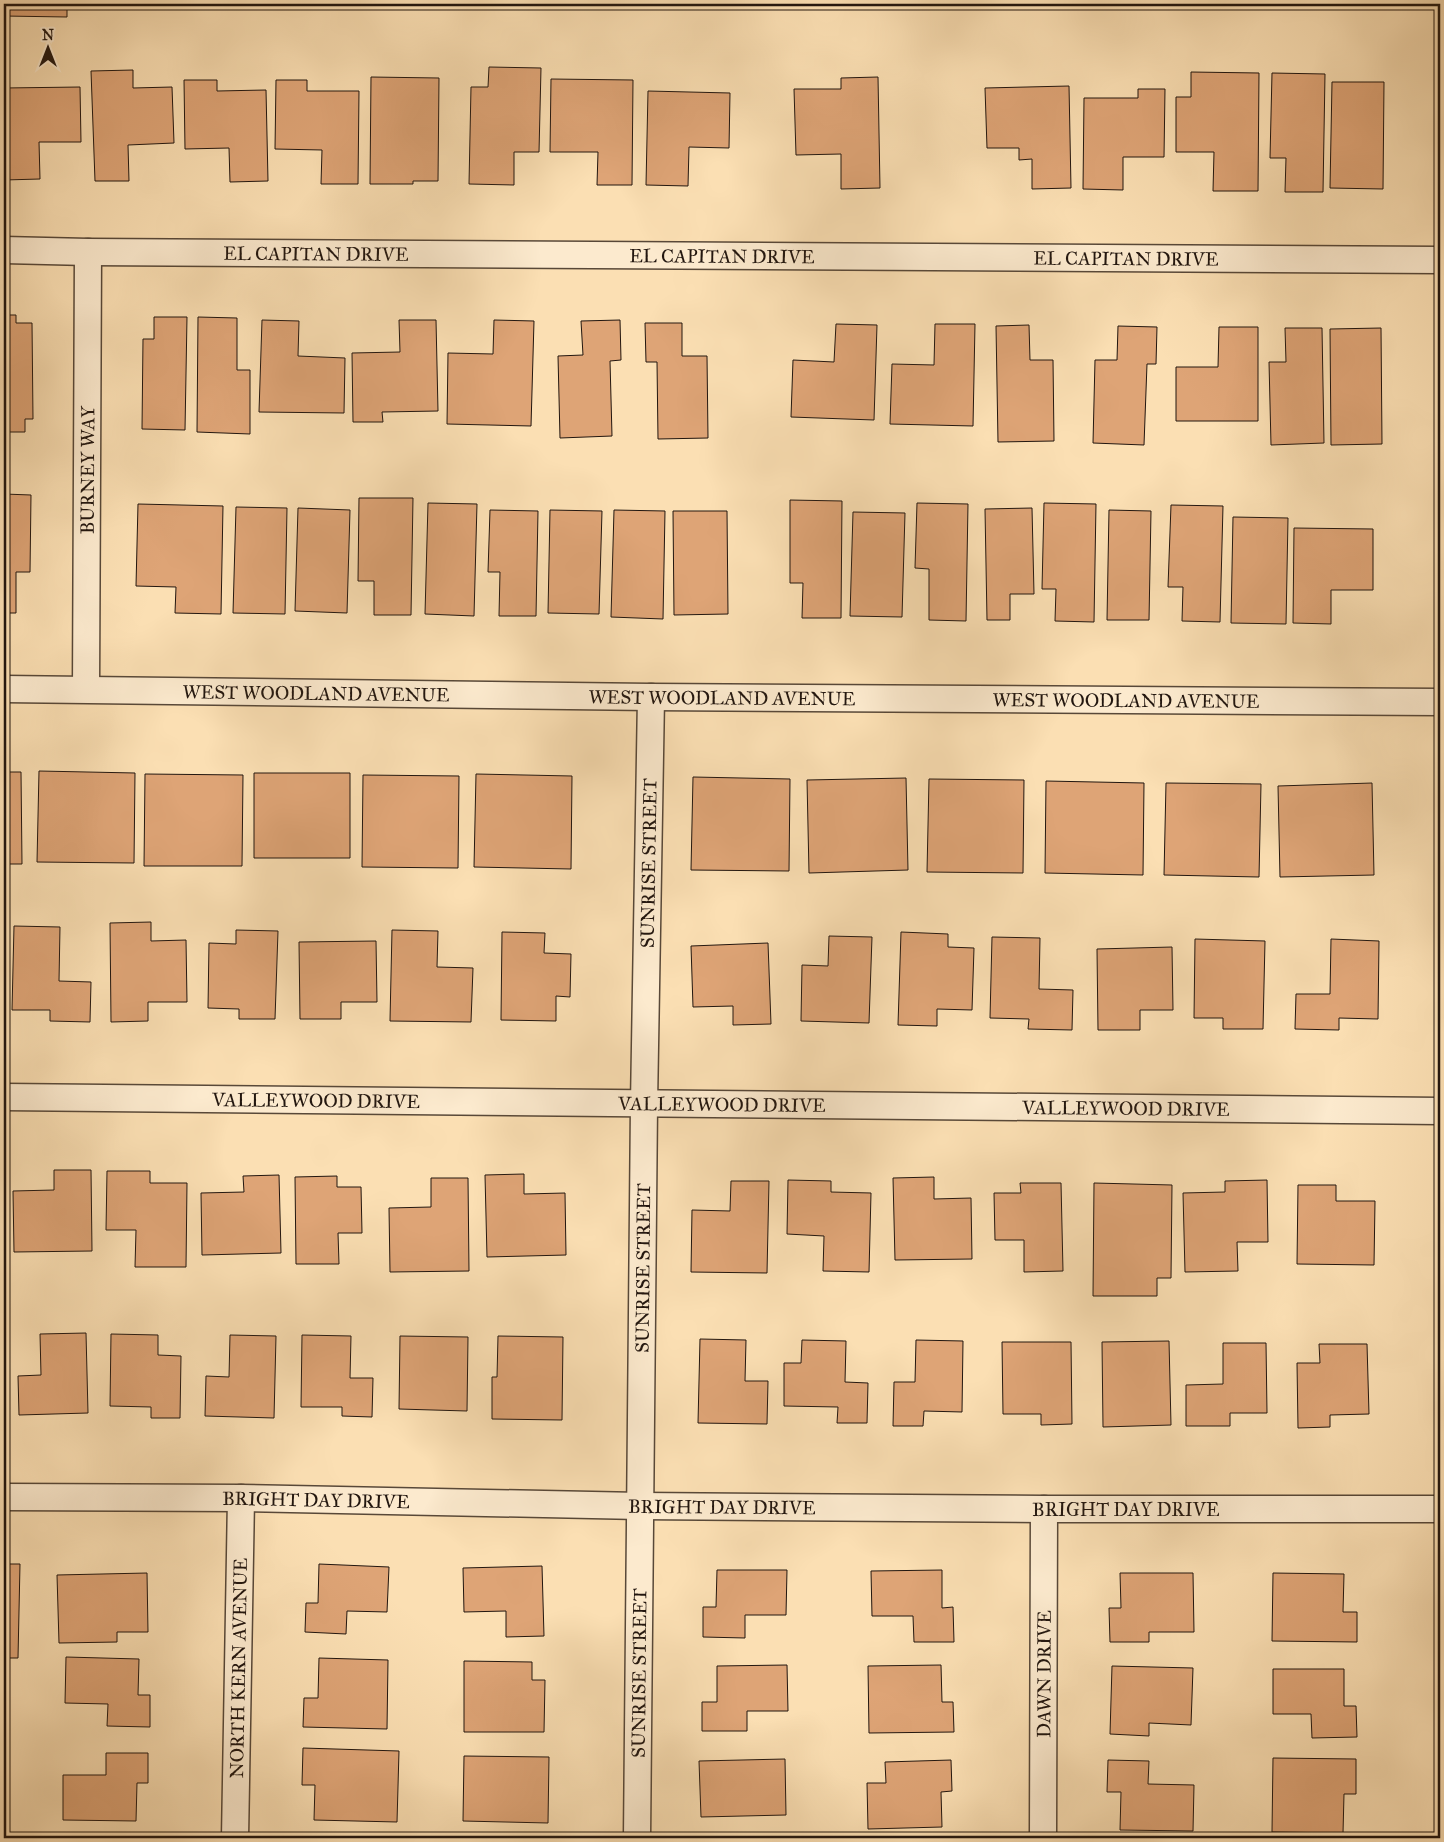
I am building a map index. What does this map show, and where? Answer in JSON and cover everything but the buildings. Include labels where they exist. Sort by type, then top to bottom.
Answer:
[{"type":"street","name":"EL CAPITAN DRIVE","points":[[4,250],[1440,260]]},
{"type":"street","name":"BURNEY WAY","points":[[86,689],[88,252]]},
{"type":"street","name":"WEST WOODLAND AVENUE","points":[[4,689],[651,698],[1440,702]]},
{"type":"street","name":"SUNRISE STREET","points":[[637,1838],[644,1104],[651,698]]},
{"type":"street","name":"VALLEYWOOD DRIVE","points":[[4,1097],[1440,1111]]},
{"type":"street","name":"BRIGHT DAY DRIVE","points":[[4,1497],[241,1498],[640,1506],[1440,1509]]},
{"type":"street","name":"NORTH KERN AVENUE","points":[[235,1838],[241,1498]]},
{"type":"street","name":"DAWN DRIVE","points":[[1043,1838],[1044,1509]]}]
